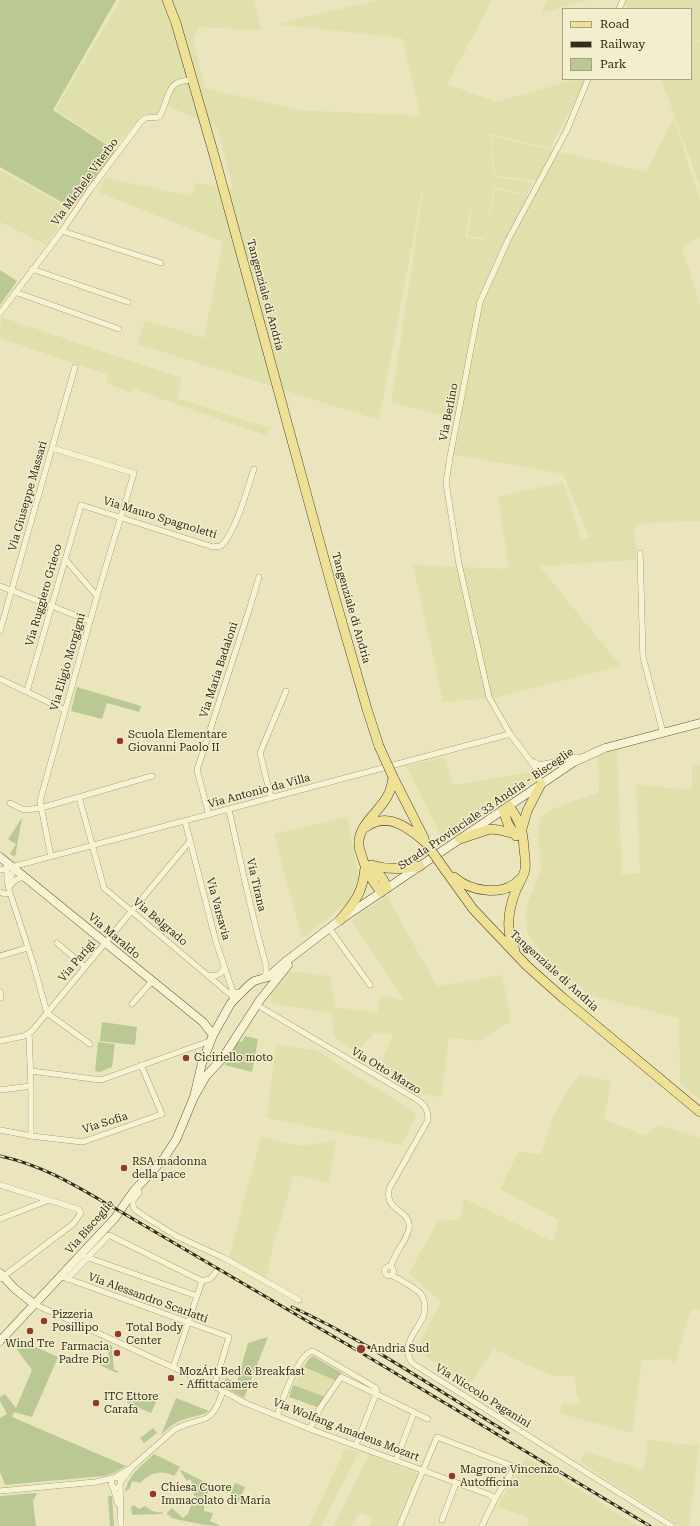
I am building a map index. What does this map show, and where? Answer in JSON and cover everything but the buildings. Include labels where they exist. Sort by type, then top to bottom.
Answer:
[{"type":"main road","name":"Tangenziale di Andria","points":[[167,0],[176,24],[192,80],[367,709],[379,746],[393,777],[426,842],[478,914],[527,966],[563,998],[700,1112]]},
{"type":"main road","name":"Strada Provinciale 33 Andria - Bisceglie","points":[[340,920],[541,784],[586,756],[605,748],[700,723]]},
{"type":"main road","points":[[340,920],[353,905],[360,893],[364,881],[366,864],[359,845],[359,838],[363,830],[389,795],[393,777]]},
{"type":"main road","points":[[519,831],[527,811],[541,784]]},
{"type":"main road","points":[[506,808],[514,813],[526,862],[510,911],[509,933],[516,950],[527,966]]},
{"type":"main road","points":[[363,830],[375,822],[390,821],[402,825],[426,842]]},
{"type":"main road","points":[[460,839],[490,830],[519,831]]},
{"type":"main road","name":"Via Maraldo","points":[[0,857],[203,1022],[211,1038]]},
{"type":"main road","points":[[366,864],[396,870],[420,866]]},
{"type":"main road","points":[[366,864],[383,879],[384,890]]},
{"type":"main road","points":[[445,870],[458,881],[467,886],[486,890],[503,889],[516,883],[522,876]]},
{"type":"main road","name":"Via Bisceglie","points":[[194,1097],[211,1038],[233,1000],[254,981],[268,977],[285,962],[340,920]]},
{"type":"main road","name":"Via Bisceglie","points":[[0,1341],[34,1304],[64,1278],[85,1256],[116,1218],[137,1188],[154,1170],[176,1140],[194,1097],[209,1071],[219,1061],[294,956]]},
{"type":"main road","points":[[248,986],[255,983],[261,984],[263,990],[259,1004]]},
{"type":"main road","points":[[203,1022],[212,1025],[219,1023]]},
{"type":"main road","points":[[206,1052],[206,1060],[209,1064],[214,1064],[219,1061]]},
{"type":"main road","points":[[1,1276],[34,1304]]},
{"type":"street","name":"Via Michele Viterbo","points":[[0,313],[62,231],[89,191],[140,123],[145,118],[159,116],[174,84],[182,80],[192,80]]},
{"type":"street","name":"Via Berlino","points":[[541,784],[537,772],[510,734],[489,697],[459,564],[446,483],[480,302],[508,240],[567,130],[588,80]]},
{"type":"street","points":[[62,231],[161,263]]},
{"type":"street","points":[[32,269],[128,302]]},
{"type":"street","points":[[15,292],[119,329]]},
{"type":"street","name":"Via Giuseppe Massari","points":[[0,631],[75,367]]},
{"type":"street","name":"Via Eligio Morgigni","points":[[51,857],[40,801],[97,596],[134,473],[52,448]]},
{"type":"street","name":"Via Mauro Spagnoletti","points":[[81,505],[213,547],[221,546],[232,531],[254,469]]},
{"type":"street","name":"Via Ruggiero Grieco","points":[[27,691],[81,505]]},
{"type":"street","points":[[640,553],[643,657],[662,733]]},
{"type":"street","points":[[65,559],[97,596]]},
{"type":"street","name":"Via Maria Badaloni","points":[[208,815],[197,770],[259,577]]},
{"type":"street","points":[[0,586],[90,621]]},
{"type":"street","points":[[0,679],[65,710]]},
{"type":"street","points":[[271,798],[260,753],[286,691]]},
{"type":"street","name":"Via Antonio da Villa","points":[[0,870],[510,734]]},
{"type":"street","points":[[529,759],[540,765],[586,756]]},
{"type":"street","points":[[10,803],[24,810],[41,808],[152,776]]},
{"type":"street","name":"Via Belgrado","points":[[79,797],[104,888],[232,996],[233,1000]]},
{"type":"street","name":"Via Tirana","points":[[229,810],[242,873],[266,965]]},
{"type":"street","name":"Via Varsavia","points":[[185,821],[224,967],[233,992],[241,992]]},
{"type":"street","name":"Via Parigi","points":[[29,1034],[190,840]]},
{"type":"street","points":[[12,866],[10,891],[47,1013],[90,1044]]},
{"type":"street","points":[[0,892],[5,894],[10,891],[13,882],[18,878],[25,877]]},
{"type":"street","points":[[329,928],[370,985]]},
{"type":"street","points":[[57,943],[85,967]]},
{"type":"street","points":[[0,956],[27,948]]},
{"type":"street","points":[[266,965],[270,968],[275,968],[285,962]]},
{"type":"street","points":[[261,980],[266,975],[266,965]]},
{"type":"street","points":[[207,975],[218,975],[224,967]]},
{"type":"street","points":[[132,1004],[152,981]]},
{"type":"street","name":"Via Otto Marzo","points":[[259,1004],[425,1105],[428,1112],[428,1120],[389,1189],[388,1198],[390,1202],[406,1217],[409,1222],[409,1229],[393,1258],[391,1266],[387,1267],[385,1272],[387,1275],[392,1275]]},
{"type":"street","points":[[0,1041],[29,1034],[31,1136]]},
{"type":"street","points":[[30,1071],[101,1080],[197,1045],[211,1038]]},
{"type":"street","points":[[197,1045],[206,1052]]},
{"type":"street","name":"Via Sofia","points":[[0,1130],[31,1136],[84,1142],[162,1114],[141,1065]]},
{"type":"street","points":[[0,1090],[31,1086]]},
{"type":"street","points":[[0,1184],[78,1209],[81,1213],[73,1224],[1,1276]]},
{"type":"street","points":[[137,1188],[139,1193],[133,1200],[134,1209],[147,1218],[178,1237],[224,1258],[299,1300]]},
{"type":"street","points":[[0,1219],[49,1200]]},
{"type":"street","points":[[196,1296],[85,1256],[109,1235],[202,1281],[210,1279],[216,1272]]},
{"type":"street","name":"Via Niccolo Paganini","points":[[392,1275],[420,1293],[423,1297],[425,1305],[426,1311],[407,1347],[409,1358],[412,1363],[672,1526]]},
{"type":"street","name":"Via Alessandro Scarlatti","points":[[64,1278],[229,1337],[218,1379],[214,1386]]},
{"type":"street","points":[[174,1368],[187,1323],[202,1281]]},
{"type":"street","name":"Via Wolfang Amadeus Mozart","points":[[34,1304],[223,1391],[240,1397],[277,1416],[490,1495],[495,1499]]},
{"type":"street","points":[[277,1416],[286,1390],[304,1357],[310,1352],[318,1354],[372,1386],[376,1393]]},
{"type":"street","points":[[310,1429],[320,1408],[341,1377],[428,1419]]},
{"type":"street","points":[[120,1508],[111,1482],[117,1480],[174,1430],[181,1426],[209,1418],[213,1414],[223,1391]]},
{"type":"street","points":[[356,1445],[376,1393]]},
{"type":"street","points":[[396,1460],[414,1413]]},
{"type":"street","points":[[400,1525],[437,1437],[515,1467],[495,1499],[482,1526]]},
{"type":"street","points":[[0,1491],[117,1480]]},
{"type":"street","points":[[96,1482],[116,1488],[117,1480]]},
{"type":"street","points":[[117,1480],[121,1526]]},
{"type":"street","points":[[442,1520],[456,1483]]},
{"type":"green space","points":[[0,0],[116,0],[53,110],[116,151],[72,208],[0,167]]},
{"type":"green space","points":[[121,0],[254,0],[261,30],[198,27],[193,41],[205,88],[298,110],[421,116],[402,38],[276,24],[378,0],[492,0],[447,84],[496,102],[574,80],[586,80],[550,148],[490,134],[494,177],[533,183],[527,195],[494,187],[484,238],[468,236],[472,204],[422,192],[379,420],[137,344],[145,320],[204,338],[223,242],[98,192],[105,178],[192,196],[196,183],[233,189],[217,126],[163,105],[156,114],[144,114],[113,148],[55,109]]},
{"type":"green space","points":[[548,0],[589,0],[541,13]]},
{"type":"green space","points":[[623,0],[700,0],[700,40],[692,43],[692,8],[626,8],[627,6]]},
{"type":"green space","points":[[700,41],[700,186],[661,80],[692,80],[692,45]]},
{"type":"green space","points":[[674,118],[700,201],[700,237],[682,248],[700,303],[700,521],[645,523],[634,526],[637,560],[539,566],[621,666],[494,698],[443,702],[413,565],[509,569],[498,497],[563,482],[582,540],[599,534],[589,536],[563,474],[451,454],[462,419],[391,403],[423,193],[471,204],[465,237],[484,240],[495,189],[532,197],[543,181],[495,176],[491,136],[646,172]]},
{"type":"green space","points":[[0,170],[71,209],[46,245],[0,222]]},
{"type":"green space","points":[[0,270],[17,281],[0,305]]},
{"type":"green space","points":[[1,317],[182,378],[177,398],[270,428],[266,436],[134,389],[132,393],[106,383],[109,375],[0,338]]},
{"type":"green space","points":[[77,687],[141,706],[139,712],[107,703],[102,719],[71,711]]},
{"type":"green space","points":[[617,749],[622,875],[640,873],[636,785],[692,790],[692,766],[700,765],[700,1100],[680,1082],[679,1018],[589,995],[556,967],[539,949],[527,932],[526,917],[528,902],[541,871],[538,829],[540,818],[550,810],[599,792],[598,755]]},
{"type":"green space","points":[[445,757],[453,785],[531,772],[534,781],[443,840],[406,766]]},
{"type":"green space","points":[[347,817],[359,877],[349,902],[302,938],[274,834]]},
{"type":"green space","points":[[22,818],[15,857],[10,854],[16,844],[8,839]]},
{"type":"green space","points":[[387,896],[437,986],[502,975],[511,1021],[481,1041],[449,1038],[441,1098],[418,1091],[398,1080],[382,1060],[393,1035],[375,1032],[356,1052],[333,1036],[332,1014],[271,1003],[271,993],[279,981],[289,971],[330,976],[335,1007],[377,1013],[381,995],[404,1000],[351,920]]},
{"type":"green space","points":[[102,1022],[137,1027],[135,1045],[100,1041]]},
{"type":"green space","points":[[245,1036],[258,1039],[252,1072],[225,1065],[238,1041],[242,1042]]},
{"type":"green space","points":[[98,1042],[115,1044],[112,1067],[100,1072],[95,1071]]},
{"type":"green space","points":[[276,1045],[316,1050],[417,1114],[402,1145],[267,1118]]},
{"type":"green space","points":[[579,1074],[611,1081],[604,1120],[645,1135],[660,1125],[700,1138],[700,1310],[691,1310],[675,1363],[669,1359],[642,1360],[632,1433],[559,1413],[563,1402],[582,1405],[576,1393],[575,1376],[556,1376],[493,1349],[469,1385],[416,1350],[441,1302],[409,1273],[438,1221],[461,1219],[463,1198],[554,1242],[558,1220],[500,1189],[518,1152],[541,1154],[553,1115]]},
{"type":"green space","points":[[261,1137],[301,1146],[336,1140],[329,1183],[294,1175],[273,1246],[266,1281],[229,1257]]},
{"type":"green space","points":[[268,1337],[244,1398],[222,1386],[226,1378],[237,1382],[248,1343]]},
{"type":"green space","points":[[11,1338],[14,1342],[16,1338],[58,1357],[32,1417],[14,1412],[12,1417],[126,1466],[114,1473],[104,1476],[5,1485],[0,1472],[0,1418],[7,1414],[0,1401],[0,1397],[5,1394],[16,1408],[32,1370],[10,1340]]},
{"type":"green space","points":[[108,1344],[112,1346],[114,1370],[118,1371],[117,1373],[93,1362],[95,1360],[105,1364],[109,1363]]},
{"type":"green space","points":[[313,1356],[342,1373],[337,1381],[304,1367],[308,1360]]},
{"type":"green space","points":[[304,1367],[337,1381],[325,1397],[293,1385]]},
{"type":"green space","points":[[293,1385],[326,1397],[317,1407],[289,1397]]},
{"type":"green space","points":[[132,1390],[157,1400],[151,1413],[127,1403]]},
{"type":"green space","points":[[176,1398],[209,1411],[178,1422],[161,1435]]},
{"type":"green space","points":[[153,1428],[157,1433],[144,1443],[140,1438]]},
{"type":"green space","points":[[648,1440],[699,1446],[689,1526],[679,1526],[580,1462],[585,1451],[644,1470]]},
{"type":"green space","points":[[345,1449],[359,1452],[321,1526],[309,1526]]},
{"type":"green space","points":[[154,1454],[180,1467],[174,1476],[165,1473],[156,1473],[140,1483],[132,1481],[130,1488],[125,1492],[129,1480]]},
{"type":"green space","points":[[369,1454],[419,1474],[396,1524],[399,1526],[369,1526],[373,1518],[362,1513],[358,1514],[351,1526],[334,1526]]},
{"type":"green space","points":[[526,1457],[638,1526],[527,1526],[530,1518],[497,1507]]},
{"type":"green space","points":[[181,1470],[211,1485],[204,1502],[204,1511],[213,1513],[210,1521],[221,1526],[204,1525],[171,1518],[171,1516],[166,1514],[172,1508],[183,1518],[188,1514],[192,1502],[195,1503],[197,1497],[194,1496],[193,1485],[190,1479],[187,1481],[180,1471]]},
{"type":"green space","points":[[235,1483],[245,1487],[237,1506],[231,1501],[227,1501]]},
{"type":"green space","points":[[37,1494],[33,1501],[36,1526],[0,1526],[0,1496]]},
{"type":"green space","points":[[108,1496],[112,1496],[114,1526],[110,1526]]},
{"type":"green space","points":[[134,1505],[139,1509],[145,1506],[153,1511],[163,1512],[162,1514],[132,1515],[131,1507]]},
{"type":"railway","points":[[0,1156],[29,1164],[68,1182],[107,1204]]},
{"type":"railway","points":[[111,1206],[360,1352],[650,1526]]},
{"type":"railway","points":[[292,1307],[320,1320],[375,1350],[508,1433]]},
{"type":"place","name":"Scuola Elementare Giovanni Paolo II","points":[[120,741]]},
{"type":"place","name":"Ciciriello moto","points":[[186,1058]]},
{"type":"place","name":"RSA madonna della pace","points":[[124,1168]]},
{"type":"place","name":"Pizzeria Posillipo","points":[[44,1321]]},
{"type":"place","name":"Wind Tre","points":[[30,1331]]},
{"type":"place","name":"Total Body Center","points":[[118,1334]]},
{"type":"place","name":"Andria Sud","points":[[361,1349]]},
{"type":"place","name":"Farmacia Padre Pio","points":[[117,1353]]},
{"type":"place","name":"MozÁrt Bed & Breakfast - Affittacamere","points":[[171,1378]]},
{"type":"place","name":"ITC Ettore Carafa","points":[[96,1403]]},
{"type":"place","name":"Magrone Vincenzo Autofficina","points":[[452,1476]]},
{"type":"place","name":"Chiesa Cuore Immacolato di Maria","points":[[153,1494]]}]
